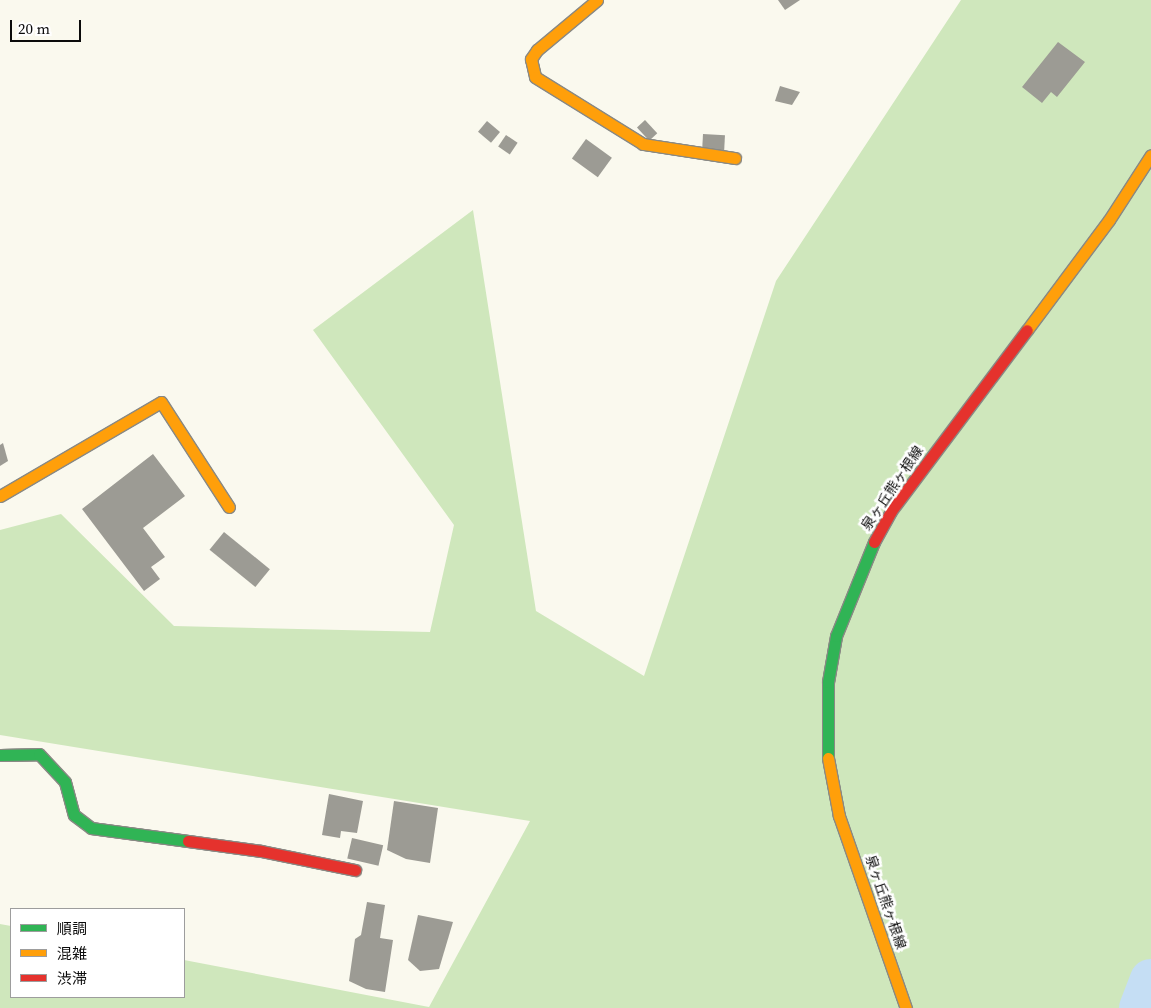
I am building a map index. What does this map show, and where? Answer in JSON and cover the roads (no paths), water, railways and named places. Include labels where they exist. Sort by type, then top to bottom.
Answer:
[{"type":"street","points":[[597,0],[537,50],[531,59],[535,77],[643,144],[735,158]]},
{"type":"street","name":"泉ヶ丘熊ヶ根線","points":[[906,1008],[839,816],[828,763],[828,682],[836,636],[864,560],[891,511],[1109,220],[1151,155]]},
{"type":"street","points":[[0,496],[161,402],[229,507]]},
{"type":"street","points":[[0,755],[39,754],[65,782],[74,815],[91,828],[262,851],[355,870]]},
{"type":"waterway","points":[[1140,1008],[1151,980]]}]
